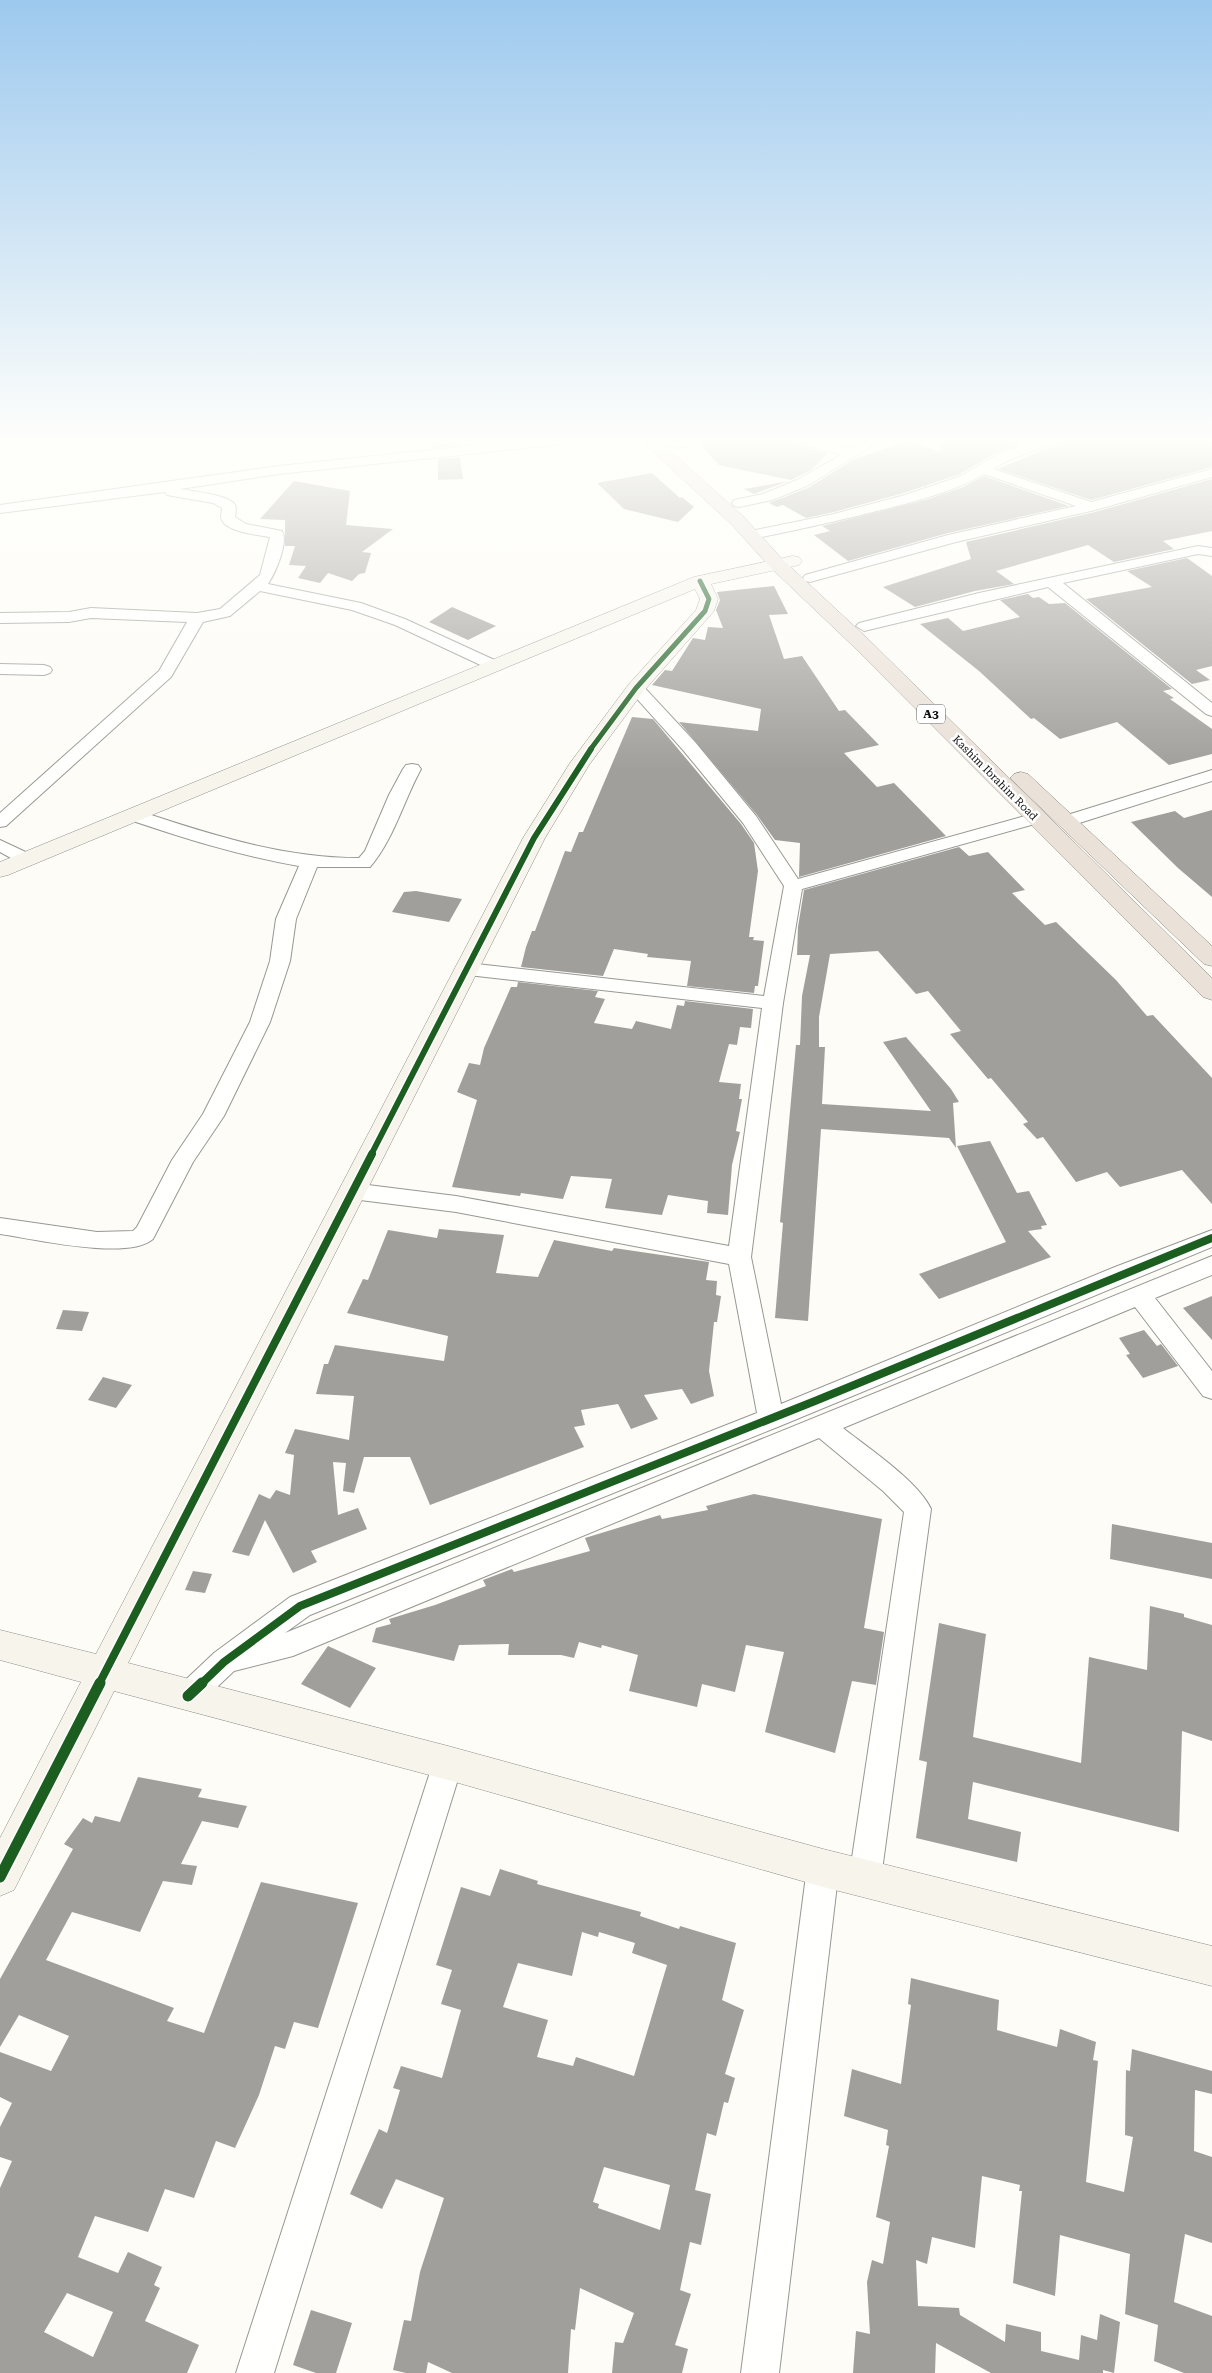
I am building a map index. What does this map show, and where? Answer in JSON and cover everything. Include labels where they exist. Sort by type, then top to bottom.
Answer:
[{"type":"highway","name":"Kashim Ibrahim Road","points":[[773,550],[860,642],[1212,992]]},
{"type":"highway","name":"Kashim Ibrahim Road","points":[[784,562],[810,578],[923,680],[1212,960]]},
{"type":"main road","points":[[0,870],[700,581],[784,562]]},
{"type":"main road","points":[[0,1877],[534,838],[580,763],[636,688],[705,611],[709,599],[700,581]]},
{"type":"main road","points":[[0,1645],[448,1763],[823,1868],[1212,1966]]},
{"type":"street","points":[[0,618],[68,617],[91,613],[197,618],[225,613],[258,586],[267,575],[275,550]]},
{"type":"street","points":[[810,578],[911,550]]},
{"type":"street","points":[[864,626],[979,597],[1053,583],[1198,550],[1212,552]]},
{"type":"street","points":[[1053,583],[1212,711]]},
{"type":"street","points":[[258,586],[356,606],[400,622],[495,666]]},
{"type":"street","points":[[0,822],[165,674],[197,618]]},
{"type":"street","points":[[0,669],[44,670]]},
{"type":"street","points":[[636,688],[689,746],[750,820],[792,886],[772,1003],[739,1256],[771,1418]]},
{"type":"street","points":[[133,815],[228,846],[310,860],[346,864],[364,863],[373,853],[412,769]]},
{"type":"street","points":[[1067,821],[1212,775]]},
{"type":"street","points":[[792,886],[1036,818]]},
{"type":"street","points":[[0,846],[26,859]]},
{"type":"street","points":[[0,1226],[97,1240],[138,1239],[145,1232],[152,1222],[183,1160],[214,1116],[260,1022],[280,962],[286,920],[294,898],[306,876],[310,860]]},
{"type":"street","points":[[468,969],[772,1003]]},
{"type":"street","points":[[352,1191],[456,1204],[739,1256]]},
{"type":"street","points":[[188,1696],[224,1662],[300,1606],[771,1418],[1212,1238]]},
{"type":"street","points":[[224,1662],[283,1647],[1212,1265]]},
{"type":"street","points":[[1139,1295],[1212,1388]]},
{"type":"street","points":[[823,1426],[892,1483],[918,1510],[865,1878]]},
{"type":"street","points":[[254,2373],[448,1763]]},
{"type":"street","points":[[760,2373],[823,1868]]},
{"type":"building","points":[[294,550],[365,550],[362,552],[371,553],[365,573],[359,574],[352,581],[328,573],[320,583],[298,578],[306,566],[289,565]]},
{"type":"building","points":[[833,550],[888,550],[848,561]]},
{"type":"building","points":[[968,550],[1071,550],[996,571],[1014,584],[975,591],[915,607],[883,587],[971,559]]},
{"type":"building","points":[[1095,550],[1171,550],[1114,562]]},
{"type":"building","points":[[1187,558],[1212,576],[1212,666],[1196,670],[1210,680],[1192,684],[1086,599],[1152,587],[1127,571]]},
{"type":"building","points":[[774,586],[788,614],[769,615],[784,659],[802,656],[839,711],[845,710],[879,745],[844,753],[877,787],[894,783],[946,836],[799,877],[800,843],[775,840],[757,815],[679,722],[758,731],[761,709],[652,685],[665,670],[672,671],[693,638],[705,640],[708,627],[723,628],[716,610],[720,600],[717,592]]},
{"type":"building","points":[[1028,594],[1033,598],[1039,597],[1049,604],[1065,603],[1172,689],[1163,691],[1174,698],[1170,699],[1212,729],[1212,754],[1169,765],[1117,722],[1060,739],[1034,718],[1031,719],[979,671],[920,624],[948,618],[963,631],[1020,617],[1000,600]]},
{"type":"building","points":[[452,607],[496,626],[468,640],[429,622]]},
{"type":"building","points":[[632,717],[653,719],[741,824],[754,843],[758,871],[749,937],[754,937],[753,940],[764,941],[758,986],[755,986],[754,993],[687,986],[691,961],[647,957],[648,954],[614,949],[603,976],[521,967],[532,931],[535,931],[565,851],[571,852],[579,832],[583,832]]},
{"type":"building","points":[[1212,810],[1212,897],[1178,868],[1131,822],[1175,811],[1184,818]]},
{"type":"building","points":[[959,847],[969,856],[988,852],[1025,890],[1012,893],[1045,925],[1056,922],[1116,980],[1147,1016],[1153,1015],[1212,1078],[1212,1204],[1182,1170],[1120,1187],[1107,1172],[1076,1182],[1043,1137],[1037,1139],[1023,1124],[1028,1122],[950,1034],[961,1031],[928,991],[916,994],[878,951],[830,954],[819,1017],[819,1047],[825,1047],[822,1104],[931,1111],[883,1042],[906,1037],[951,1089],[959,1102],[953,1103],[956,1148],[949,1138],[821,1129],[808,1321],[775,1318],[783,1223],[780,1222],[796,1045],[800,1045],[802,996],[810,955],[797,955],[798,927],[804,890]]},
{"type":"building","points":[[416,891],[462,899],[449,922],[392,912],[404,892]]},
{"type":"building","points":[[518,982],[598,991],[595,997],[605,999],[594,1023],[632,1029],[636,1021],[671,1029],[677,1005],[684,1006],[685,1001],[753,1009],[751,1028],[740,1027],[737,1045],[729,1044],[719,1082],[741,1084],[739,1099],[742,1099],[736,1131],[740,1132],[732,1165],[728,1215],[707,1213],[708,1201],[668,1195],[662,1215],[605,1208],[612,1179],[571,1176],[563,1199],[521,1193],[520,1196],[452,1187],[477,1100],[457,1092],[469,1063],[480,1065],[484,1048],[511,987],[517,987]]},
{"type":"building","points":[[990,1141],[1017,1193],[1029,1191],[1047,1225],[1041,1226],[1042,1229],[1028,1231],[1051,1257],[939,1299],[919,1274],[1006,1242],[957,1146]]},
{"type":"building","points":[[439,1229],[504,1235],[496,1273],[538,1277],[554,1240],[612,1251],[614,1248],[709,1262],[706,1280],[717,1281],[716,1295],[721,1296],[717,1322],[714,1322],[709,1371],[714,1396],[691,1404],[682,1389],[644,1395],[658,1419],[631,1429],[618,1404],[581,1410],[585,1425],[574,1427],[584,1447],[430,1505],[410,1457],[364,1457],[354,1493],[343,1491],[346,1463],[333,1462],[338,1515],[358,1508],[367,1529],[311,1551],[317,1562],[293,1573],[265,1520],[249,1556],[232,1552],[259,1494],[270,1499],[276,1490],[290,1495],[294,1455],[285,1453],[295,1429],[349,1440],[354,1396],[316,1394],[324,1364],[328,1364],[335,1345],[444,1361],[448,1336],[347,1313],[363,1279],[368,1280],[388,1230],[437,1238]]},
{"type":"building","points":[[1212,1296],[1212,1340],[1183,1308]]},
{"type":"building","points":[[63,1310],[89,1312],[82,1331],[56,1329]]},
{"type":"building","points":[[1144,1330],[1157,1346],[1161,1344],[1178,1366],[1143,1378],[1126,1355],[1130,1354],[1119,1338]]},
{"type":"building","points":[[103,1377],[132,1385],[116,1408],[88,1400]]},
{"type":"building","points":[[754,1494],[882,1519],[864,1628],[884,1632],[876,1685],[852,1681],[835,1753],[765,1732],[784,1652],[746,1645],[735,1692],[702,1684],[697,1707],[629,1691],[638,1655],[602,1645],[601,1648],[579,1642],[574,1658],[561,1655],[508,1655],[509,1644],[459,1645],[454,1661],[372,1642],[376,1628],[391,1624],[389,1619],[435,1605],[486,1586],[483,1580],[512,1569],[514,1572],[590,1551],[585,1538],[660,1515],[662,1519],[708,1510],[706,1506]]},
{"type":"building","points":[[1112,1524],[1212,1543],[1212,1579],[1110,1559]]},
{"type":"building","points":[[193,1571],[212,1574],[205,1593],[185,1590]]},
{"type":"building","points":[[1150,1606],[1184,1614],[1184,1617],[1212,1625],[1212,1741],[1182,1731],[1179,1832],[973,1782],[968,1819],[1021,1832],[1017,1862],[916,1838],[927,1762],[919,1760],[939,1623],[986,1634],[973,1737],[1081,1763],[1089,1657],[1147,1670]]},
{"type":"building","points":[[328,1646],[376,1668],[350,1708],[301,1684]]},
{"type":"building","points":[[138,1777],[202,1789],[198,1797],[247,1806],[238,1828],[202,1821],[181,1864],[197,1866],[192,1885],[163,1881],[140,1932],[72,1912],[46,1960],[174,2008],[167,2021],[204,2033],[261,1882],[358,1903],[318,2028],[294,2022],[285,2049],[275,2046],[259,2095],[235,2148],[216,2141],[194,2198],[165,2189],[148,2232],[95,2216],[78,2257],[118,2273],[128,2252],[162,2267],[154,2285],[160,2288],[145,2321],[199,2345],[187,2373],[0,2373],[0,2188],[12,2161],[0,2157],[0,2127],[12,2103],[0,2097],[0,2052],[51,2071],[69,2036],[19,2015],[0,2047],[0,1979],[73,1849],[64,1844],[83,1818],[92,1823],[95,1816],[120,1822]],"holes":[[[67,2293],[113,2312],[93,2357],[44,2332]]]},
{"type":"building","points":[[500,1869],[538,1881],[537,1884],[641,1912],[640,1916],[679,1929],[680,1926],[736,1943],[722,2000],[744,2010],[725,2074],[735,2078],[728,2103],[724,2102],[716,2136],[707,2133],[695,2190],[711,2194],[701,2245],[690,2242],[680,2290],[691,2294],[675,2345],[688,2349],[682,2373],[612,2373],[615,2342],[623,2343],[634,2313],[580,2288],[575,2330],[571,2329],[568,2373],[452,2373],[428,2362],[426,2373],[406,2373],[393,2370],[404,2320],[411,2321],[420,2272],[444,2198],[396,2179],[382,2209],[350,2194],[379,2129],[387,2133],[400,2090],[393,2088],[401,2066],[442,2078],[461,2010],[441,2004],[452,1970],[436,1965],[461,1887],[490,1896]],"holes":[[[582,1932],[598,1937],[599,1932],[635,1943],[632,1953],[667,1965],[634,2076],[576,2057],[573,2066],[537,2057],[548,2020],[503,2007],[518,1963],[572,1976]],[[604,2167],[670,2185],[660,2230],[598,2208],[599,2204],[593,2202]]]},
{"type":"building","points":[[911,1978],[999,2000],[997,2030],[1057,2047],[1060,2029],[1096,2042],[1093,2060],[1098,2061],[1086,2182],[1124,2192],[1133,2137],[1125,2135],[1126,2070],[1130,2071],[1132,2049],[1212,2071],[1212,2094],[1195,2090],[1194,2151],[1212,2157],[1212,2243],[1185,2234],[1174,2302],[1212,2316],[1212,2373],[1184,2373],[1154,2361],[1158,2325],[1125,2314],[1130,2254],[1060,2235],[1055,2296],[1013,2283],[1022,2191],[1019,2191],[1020,2185],[982,2176],[975,2248],[932,2237],[927,2264],[916,2260],[918,2306],[959,2308],[960,2315],[1005,2342],[1006,2324],[1041,2332],[1041,2351],[1079,2360],[1081,2335],[1097,2340],[1100,2314],[1120,2322],[1114,2373],[1103,2370],[1103,2373],[991,2373],[936,2343],[935,2373],[853,2373],[856,2331],[870,2334],[867,2282],[872,2260],[883,2264],[890,2222],[876,2217],[889,2146],[886,2145],[888,2130],[844,2116],[852,2069],[901,2084],[911,2005],[908,2004]]},
{"type":"building","points":[[311,2310],[352,2323],[336,2373],[316,2373],[293,2365]]},
{"type":"cycle path","points":[[0,1877],[534,838],[580,763],[636,688],[705,611],[709,599],[700,581]]},
{"type":"cycle path","points":[[188,1696],[224,1662],[300,1606],[815,1401],[1212,1238]]}]
